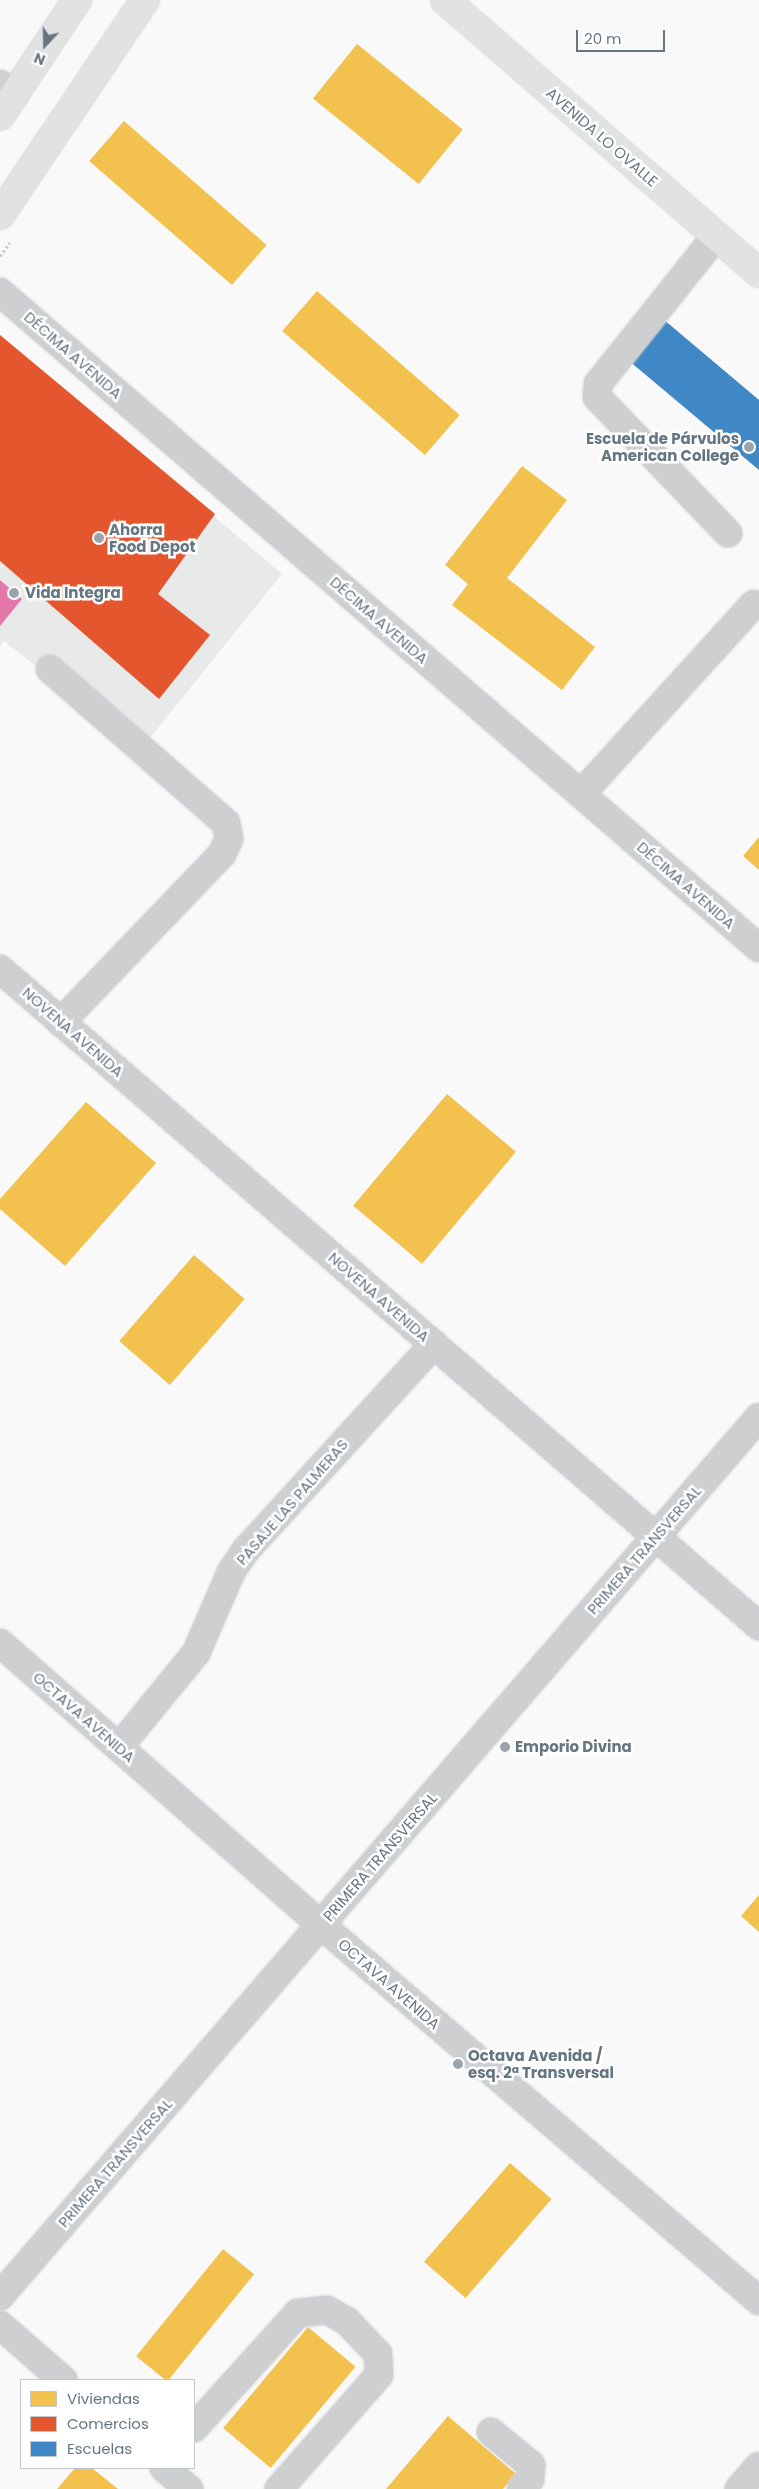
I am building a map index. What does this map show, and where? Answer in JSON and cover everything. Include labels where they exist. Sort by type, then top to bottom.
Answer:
[{"type":"main road","points":[[5,98],[77,0]]},
{"type":"main road","points":[[0,216],[145,0]]},
{"type":"main road","name":"AVENIDA LO OVALLE","points":[[446,0],[759,273]]},
{"type":"street","points":[[716,236],[598,384],[597,397],[728,533]]},
{"type":"street","name":"DÉCIMA AVENIDA","points":[[0,292],[759,948]]},
{"type":"street","points":[[581,794],[754,604]]},
{"type":"street","points":[[50,668],[226,823],[229,839],[222,854],[61,1022]]},
{"type":"street","name":"NOVENA AVENIDA","points":[[0,968],[759,1626]]},
{"type":"street","name":"PASAJE LAS PALMERAS","points":[[119,1747],[196,1653],[231,1572],[246,1550],[434,1344]]},
{"type":"street","name":"PRIMERA TRANSVERSAL","points":[[0,2296],[759,1417]]},
{"type":"street","name":"OCTAVA AVENIDA","points":[[0,1643],[321,1925],[759,2301]]},
{"type":"street","points":[[195,2427],[298,2313],[327,2310],[347,2321],[378,2354],[379,2375],[279,2489]]},
{"type":"street","points":[[0,2325],[62,2379]]},
{"type":"street","points":[[491,2432],[532,2465],[530,2479],[521,2489]]},
{"type":"street","points":[[739,2489],[759,2466]]},
{"type":"street","points":[[165,2469],[189,2489]]},
{"type":"shaded area","name":"Ahorra Food Depot","points":[[0,335],[282,574],[141,749],[4,641],[0,646]]},
{"type":"building: Viviendas","points":[[357,44],[463,130],[419,184],[313,98]]},
{"type":"building: Viviendas","points":[[124,121],[267,245],[232,285],[89,161]]},
{"type":"building: Viviendas","points":[[317,291],[460,415],[425,455],[282,331]]},
{"type":"building: Viviendas","points":[[522,466],[567,500],[507,578],[595,647],[562,690],[452,605],[468,584],[445,565]]},
{"type":"building: Viviendas","points":[[759,837],[759,870],[743,856]]},
{"type":"building: Viviendas","points":[[447,1094],[516,1152],[422,1264],[353,1206]]},
{"type":"building: Viviendas","points":[[86,1102],[156,1163],[65,1266],[0,1209],[0,1199]]},
{"type":"building: Viviendas","points":[[194,1255],[245,1299],[170,1385],[119,1341]]},
{"type":"building: Viviendas","points":[[759,1895],[759,1932],[741,1916]]},
{"type":"building: Viviendas","points":[[510,2163],[552,2199],[466,2298],[424,2262]]},
{"type":"building: Viviendas","points":[[223,2249],[254,2274],[169,2379],[164,2379],[136,2356]]},
{"type":"building: Viviendas","points":[[308,2327],[355,2367],[271,2468],[223,2428]]},
{"type":"building: Viviendas","points":[[448,2416],[516,2474],[503,2489],[386,2489]]},
{"type":"building: Viviendas","points":[[74,2469],[93,2469],[118,2489],[57,2489]]},
{"type":"building: Comercios","name":"Ahorra Food Depot","points":[[0,335],[215,514],[158,594],[210,635],[159,699],[0,561]]},
{"type":"building: Escuelas","points":[[663,319],[759,400],[759,470],[628,360]]},
{"type":"building: Salud","points":[[0,580],[22,599],[0,626]]},
{"type":"place","name":"Escuela de Párvulos American College","points":[[749,447]]},
{"type":"place","name":"Ahorra Food Depot","points":[[99,538]]},
{"type":"place","name":"Vida Integra","points":[[14,593]]},
{"type":"place","name":"Emporio Divina","points":[[505,1747]]},
{"type":"place","name":"Octava Avenida / esq. 2ª Transversal","points":[[458,2064]]}]
